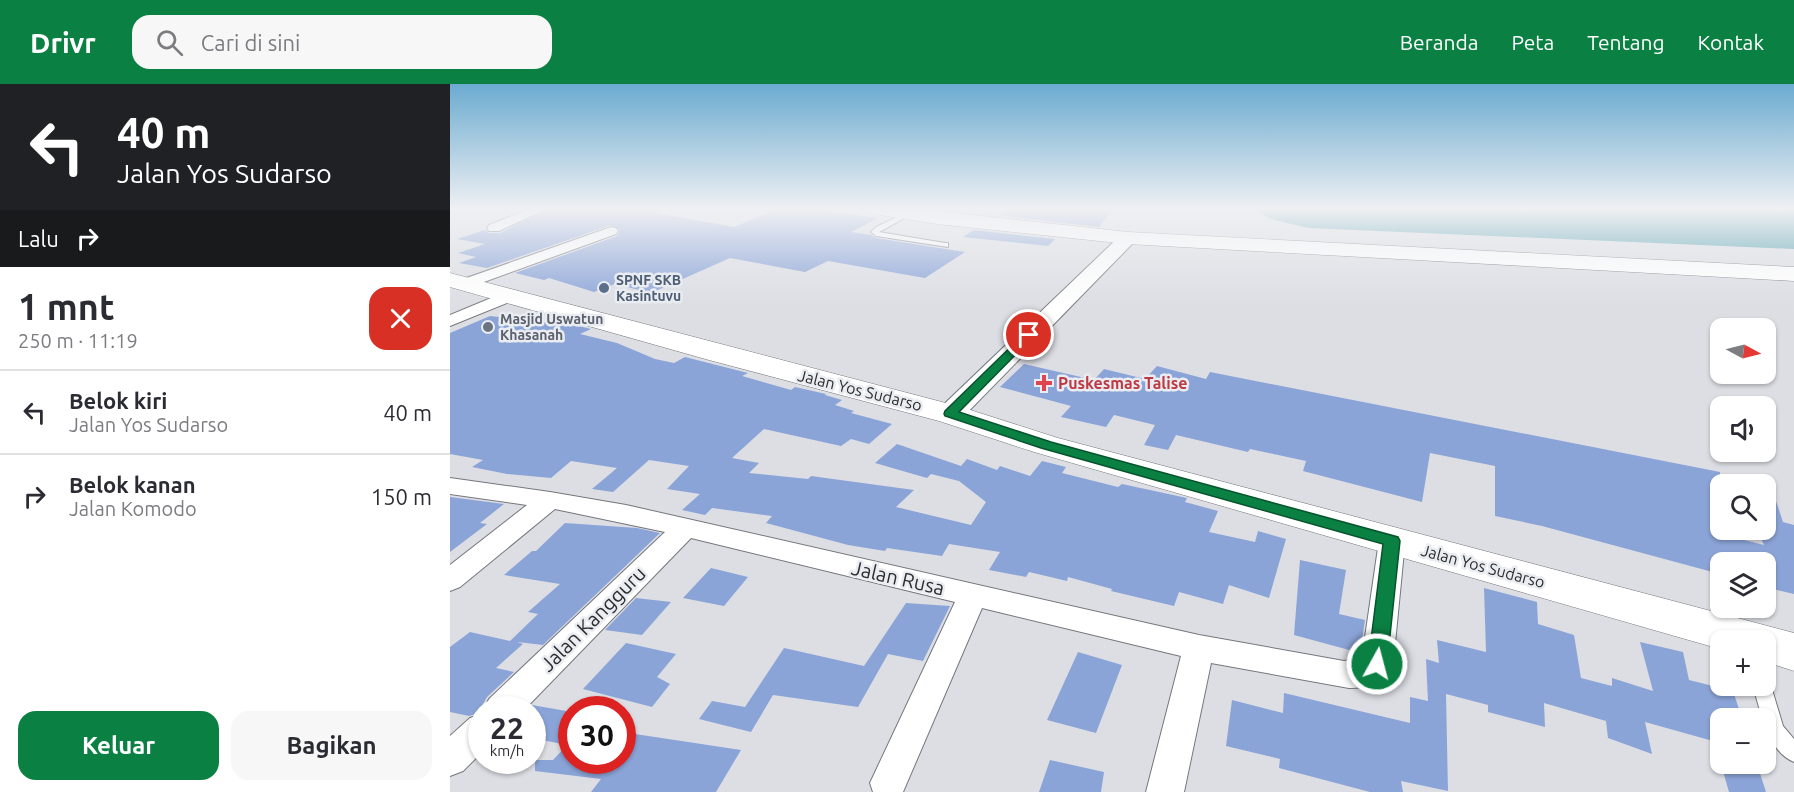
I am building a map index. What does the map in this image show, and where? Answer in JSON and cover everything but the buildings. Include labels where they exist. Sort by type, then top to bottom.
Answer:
[{"type":"main road","points":[[1184,241],[1794,274]]},
{"type":"main road","name":"Jalan Yos Sudarso","points":[[457,282],[950,414],[1046,445],[1714,630]]},
{"type":"main road","name":"Jalan Yos Sudarso","points":[[1776,647],[1794,652]]},
{"type":"street","points":[[457,282],[580,241]]},
{"type":"street","points":[[950,414],[1125,241]]},
{"type":"street","points":[[450,321],[508,296]]},
{"type":"street","name":"Jalan Rusa","points":[[450,486],[550,500],[626,514],[1199,648],[1338,674],[1365,674],[1377,664],[1392,541]]},
{"type":"street","points":[[450,580],[550,500]]},
{"type":"street","name":"Jalan Kangguru","points":[[515,696],[685,528]]},
{"type":"street","points":[[888,783],[972,595]]},
{"type":"street","points":[[1166,792],[1199,648]]},
{"type":"street","points":[[450,759],[468,742]]},
{"type":"lane","points":[[920,241],[945,245]]},
{"type":"lane","points":[[1765,696],[1775,730],[1794,753]]},
{"type":"water","points":[[1610,241],[1794,241],[1794,249]]},
{"type":"place","name":"SPNF SKB Kasintuvu","points":[[604,288]]},
{"type":"place","name":"Masjid Uswatun Khasanah","points":[[488,327]]},
{"type":"place","name":"Puskesmas Talise","points":[[1044,383]]},
{"type":"route","points":[[1029,335],[950,414],[1046,445],[1392,541],[1377,664]]}]
